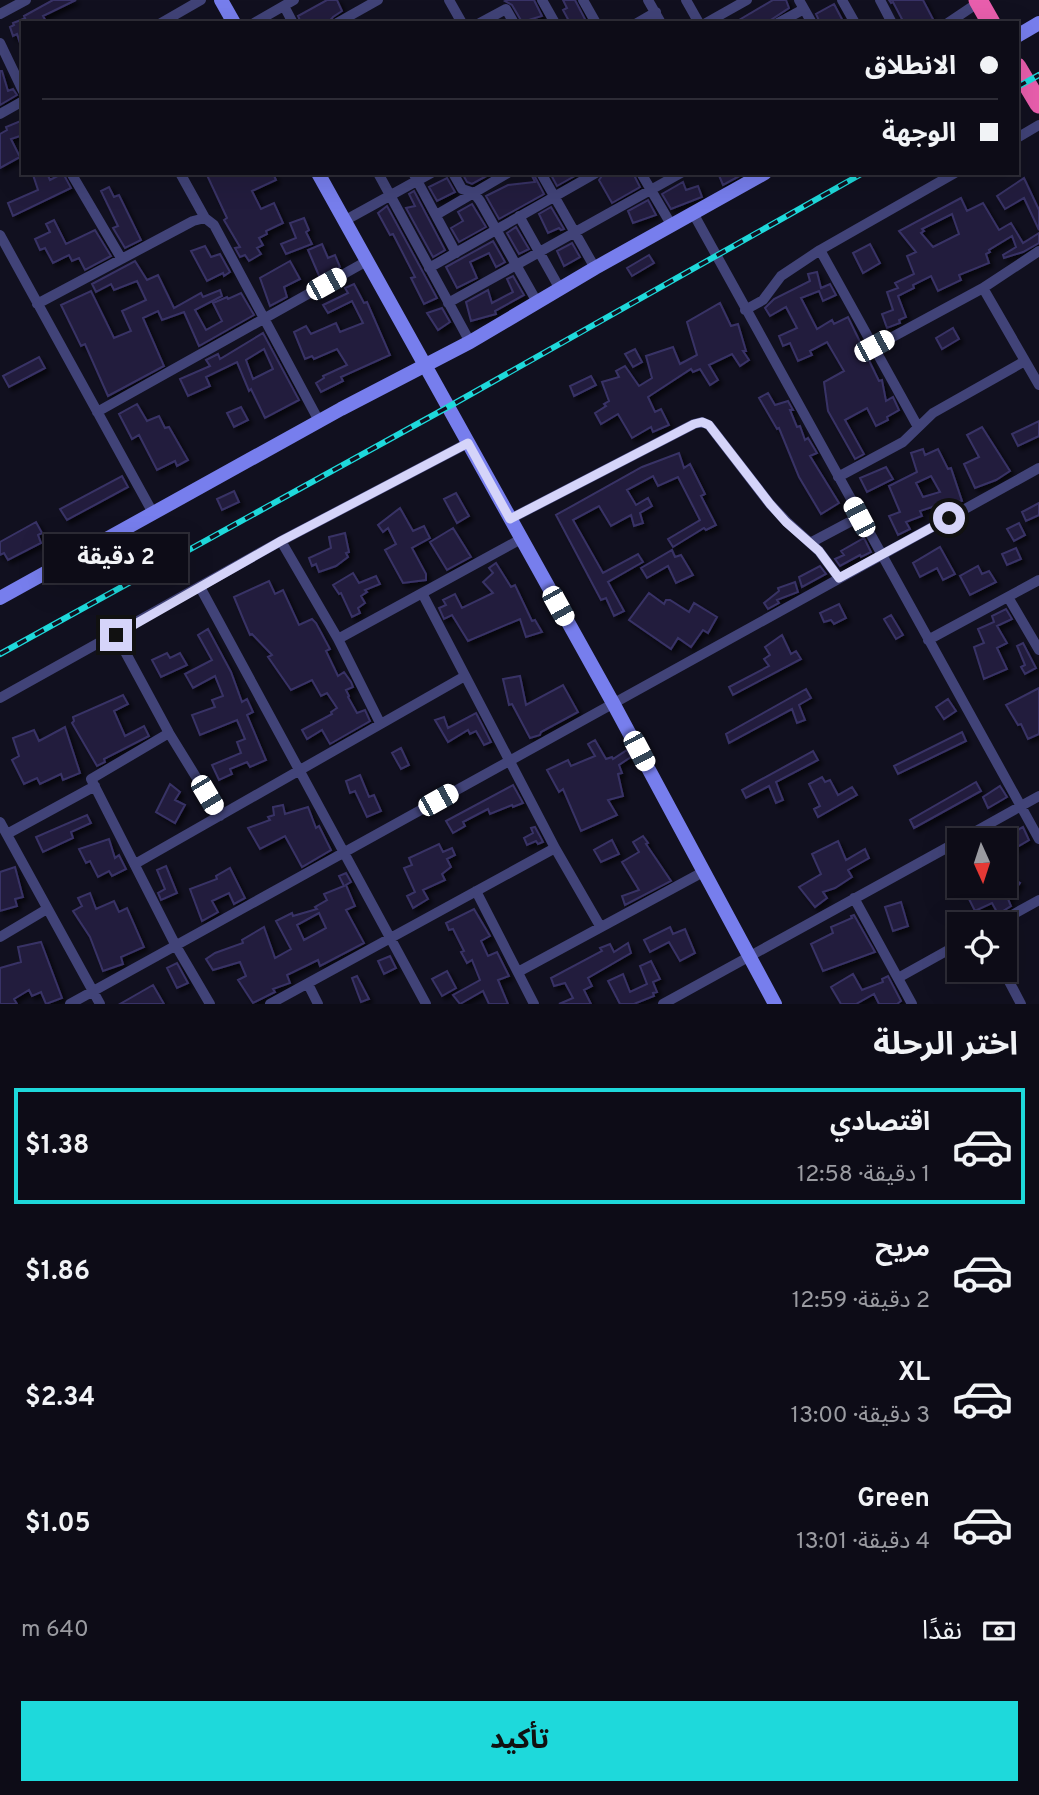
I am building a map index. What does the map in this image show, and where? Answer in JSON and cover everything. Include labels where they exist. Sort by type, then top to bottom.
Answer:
[{"type":"highway","points":[[979,1],[989,21]]},
{"type":"highway","points":[[1019,70],[1039,104]]},
{"type":"street","points":[[0,14],[26,0]]},
{"type":"street","points":[[164,21],[201,0]]},
{"type":"street","points":[[221,0],[233,21]]},
{"type":"street","points":[[341,21],[378,0]]},
{"type":"street","points":[[449,0],[461,21]]},
{"type":"street","points":[[542,0],[554,21]]},
{"type":"street","points":[[583,0],[595,21]]},
{"type":"street","points":[[648,0],[659,18]]},
{"type":"street","points":[[685,0],[698,21]]},
{"type":"street","points":[[842,0],[854,21]]},
{"type":"street","points":[[880,0],[891,20]]},
{"type":"street","points":[[709,21],[743,1]]},
{"type":"street","points":[[951,21],[979,1]]},
{"type":"street","points":[[258,21],[289,3],[293,21]]},
{"type":"street","points":[[483,21],[504,4],[513,21]]},
{"type":"street","points":[[780,21],[801,4],[811,21]]},
{"type":"street","points":[[1019,35],[1039,23]]},
{"type":"street","points":[[0,43],[21,87]]},
{"type":"street","points":[[0,114],[21,102]]},
{"type":"street","points":[[1019,137],[1039,125]]},
{"type":"street","points":[[76,175],[121,258]]},
{"type":"street","points":[[181,175],[205,218],[214,225],[320,421]]},
{"type":"street","points":[[318,175],[613,703],[775,1004]]},
{"type":"street","points":[[379,175],[470,342]]},
{"type":"street","points":[[454,175],[462,189],[474,193],[537,302]]},
{"type":"street","points":[[436,215],[504,175]]},
{"type":"street","points":[[542,175],[594,268]]},
{"type":"street","points":[[429,268],[592,175]]},
{"type":"street","points":[[642,175],[672,226]]},
{"type":"street","points":[[449,303],[677,175]]},
{"type":"street","points":[[746,310],[763,300],[781,276],[820,250],[951,175]]},
{"type":"street","points":[[0,598],[320,421],[470,342],[755,176]]},
{"type":"street","points":[[344,221],[391,195],[415,177],[456,253]]},
{"type":"street","points":[[693,213],[1039,839]]},
{"type":"street","points":[[519,216],[560,289]]},
{"type":"street","points":[[37,304],[194,220],[205,218]]},
{"type":"street","points":[[0,235],[153,513]]},
{"type":"street","points":[[820,250],[918,428]]},
{"type":"street","points":[[874,346],[983,288],[1039,251]]},
{"type":"street","points":[[97,412],[367,261]]},
{"type":"street","points":[[983,288],[1039,385]]},
{"type":"street","points":[[838,477],[903,442],[942,407],[1025,361]]},
{"type":"street","points":[[510,519],[702,422],[709,425],[786,522],[810,543],[839,578]]},
{"type":"street","points":[[0,698],[281,541],[468,443]]},
{"type":"street","points":[[71,1004],[1039,468]]},
{"type":"street","points":[[810,543],[859,517]]},
{"type":"street","points":[[338,639],[521,539]]},
{"type":"street","points":[[281,541],[338,639],[380,723]]},
{"type":"street","points":[[928,640],[1039,580]]},
{"type":"street","points":[[200,587],[426,1004]]},
{"type":"street","points":[[422,593],[555,848],[600,926]]},
{"type":"street","points":[[1008,597],[1039,650]]},
{"type":"street","points":[[116,635],[169,733],[220,816]]},
{"type":"street","points":[[135,864],[465,676]]},
{"type":"street","points":[[169,733],[91,778],[176,946],[210,1004]]},
{"type":"street","points":[[7,834],[95,786]]},
{"type":"street","points":[[982,828],[1039,796]]},
{"type":"street","points":[[0,822],[100,1004]]},
{"type":"street","points":[[663,1004],[947,847]]},
{"type":"street","points":[[270,1004],[555,848]]},
{"type":"street","points":[[517,972],[703,872]]},
{"type":"street","points":[[476,891],[534,1004]]},
{"type":"street","points":[[854,898],[912,1004]]},
{"type":"street","points":[[1017,913],[1039,901]]},
{"type":"street","points":[[0,936],[47,909]]},
{"type":"street","points":[[898,978],[947,951]]},
{"type":"street","points":[[1009,982],[1021,1004]]},
{"type":"street","points":[[308,984],[318,1004]]},
{"type":"building","points":[[53,0],[76,0],[43,16],[46,21],[26,21],[24,16]]},
{"type":"building","points":[[327,0],[337,0],[342,11],[330,21],[300,21],[298,16]]},
{"type":"building","points":[[534,0],[542,16],[521,21],[512,5],[505,1]]},
{"type":"building","points":[[563,0],[575,0],[586,21],[569,21],[563,10],[567,8]]},
{"type":"building","points":[[773,0],[786,0],[789,8],[769,21],[737,21]]},
{"type":"building","points":[[889,0],[923,0],[934,21],[903,21],[893,2]]},
{"type":"building","points":[[834,4],[843,21],[819,21],[816,14]]},
{"type":"building","points":[[23,19],[21,46],[17,34],[13,36],[10,27]]},
{"type":"building","points":[[0,71],[8,91],[13,89],[17,95],[0,105]]},
{"type":"building","points":[[21,121],[21,136],[11,139],[20,157],[0,168],[0,134],[7,130],[6,127]]},
{"type":"building","points":[[33,175],[48,175],[50,180],[64,175],[71,188],[13,216],[8,203],[38,190]]},
{"type":"building","points":[[207,175],[274,175],[276,180],[252,191],[261,209],[274,203],[283,223],[266,231],[267,234],[259,238],[263,245],[257,248],[261,254],[249,261],[245,255],[240,257],[235,248],[240,247],[224,220],[227,218]]},
{"type":"building","points":[[463,175],[488,175],[472,184],[467,182]]},
{"type":"building","points":[[534,175],[544,194],[499,219],[486,196],[508,185],[535,182],[532,176]]},
{"type":"building","points":[[551,175],[576,175],[557,186]]},
{"type":"building","points":[[603,175],[634,175],[640,187],[612,203],[599,180]]},
{"type":"building","points":[[719,175],[741,175],[723,185]]},
{"type":"building","points":[[447,178],[455,192],[437,201],[429,187]]},
{"type":"building","points":[[1024,178],[1039,210],[1039,230],[1024,198],[1005,209],[997,196]]},
{"type":"building","points":[[683,182],[686,190],[698,186],[702,197],[671,209],[662,194]]},
{"type":"building","points":[[109,187],[114,197],[119,195],[141,240],[125,248],[113,228],[118,226],[101,191]]},
{"type":"building","points":[[414,191],[445,250],[433,257],[406,208],[415,206],[409,194]]},
{"type":"building","points":[[961,198],[967,211],[983,203],[999,230],[1011,223],[1023,243],[1039,233],[1039,243],[1004,258],[1003,255],[1016,247],[1012,236],[989,250],[986,254],[989,263],[959,275],[961,280],[938,291],[931,276],[913,285],[914,288],[898,296],[906,317],[899,320],[900,323],[887,328],[882,314],[893,310],[887,292],[898,288],[895,283],[914,274],[907,256],[916,252],[899,231]],"holes":[[[952,214],[959,234],[933,247],[921,233],[924,231],[922,229]]]},
{"type":"building","points":[[648,200],[656,215],[633,223],[628,211]]},
{"type":"building","points":[[472,204],[486,227],[459,242],[451,228],[463,221],[458,212]]},
{"type":"building","points":[[387,206],[437,298],[424,304],[411,278],[415,277],[393,234],[390,235],[378,213]]},
{"type":"building","points":[[551,207],[564,229],[559,228],[548,233],[539,214]]},
{"type":"building","points":[[304,218],[309,230],[306,232],[312,244],[286,254],[281,244],[296,238],[290,223]]},
{"type":"building","points":[[54,220],[66,244],[95,230],[111,256],[85,270],[79,258],[72,261],[69,255],[53,263],[45,248],[40,250],[35,239],[50,232],[46,224]]},
{"type":"building","points":[[516,227],[529,249],[519,254],[507,233]]},
{"type":"building","points":[[493,241],[505,262],[496,267],[489,253],[470,262],[477,278],[457,288],[446,267]]},
{"type":"building","points":[[572,243],[580,257],[564,266],[557,251]]},
{"type":"building","points":[[322,244],[328,258],[335,255],[340,267],[320,278],[308,250]]},
{"type":"building","points":[[870,244],[880,263],[863,273],[853,253]]},
{"type":"building","points":[[205,246],[211,257],[220,254],[230,272],[207,281],[191,251]]},
{"type":"building","points":[[649,255],[654,263],[632,276],[627,268]]},
{"type":"building","points":[[135,261],[147,280],[158,275],[174,308],[201,293],[203,297],[220,290],[222,296],[195,310],[206,330],[222,321],[213,303],[227,297],[228,299],[241,293],[254,315],[199,346],[184,312],[162,320],[158,311],[143,318],[164,366],[108,396],[85,344],[81,346],[61,305],[91,291],[114,338],[131,331],[122,311],[146,300],[137,281],[114,290],[111,284],[96,292],[92,284]]},
{"type":"building","points":[[290,261],[300,279],[284,287],[287,297],[270,306],[260,278]]},
{"type":"building","points":[[817,272],[821,288],[830,284],[836,295],[823,301],[819,291],[801,298],[817,329],[832,320],[834,324],[848,317],[879,381],[882,380],[886,401],[893,397],[899,410],[876,426],[867,408],[845,420],[864,454],[855,459],[828,411],[824,382],[844,371],[827,342],[810,351],[812,355],[798,361],[790,343],[783,346],[779,336],[797,328],[786,307],[770,316],[765,308],[774,299],[810,281],[808,274]]},
{"type":"building","points":[[513,276],[524,295],[495,311],[496,314],[471,321],[466,302],[488,290],[492,303],[513,292],[507,279]]},
{"type":"building","points":[[354,284],[364,303],[367,302],[390,355],[341,377],[343,381],[321,392],[316,383],[324,378],[323,376],[347,365],[337,349],[314,359],[312,356],[305,359],[294,332],[306,326],[311,334],[336,323],[340,332],[363,323],[352,301],[328,313],[323,305],[348,293],[345,288]]},
{"type":"building","points":[[720,303],[731,326],[738,324],[746,351],[743,351],[749,360],[740,366],[732,354],[709,365],[718,380],[710,385],[700,369],[693,372],[691,369],[648,397],[655,412],[661,409],[669,425],[653,432],[651,427],[632,438],[618,414],[601,424],[595,413],[609,401],[602,382],[619,377],[616,371],[625,366],[639,386],[652,378],[646,356],[673,347],[680,364],[697,355],[687,322]]},
{"type":"building","points":[[442,308],[450,322],[438,330],[427,313]]},
{"type":"building","points":[[953,328],[959,339],[942,349],[936,338]]},
{"type":"building","points":[[263,333],[299,400],[265,418],[251,389],[249,391],[237,362],[206,377],[210,386],[188,396],[180,379],[210,366],[206,360],[218,354],[220,359]],"holes":[[[264,349],[273,369],[253,379],[246,360]]]},
{"type":"building","points":[[635,349],[642,362],[633,367],[625,354]]},
{"type":"building","points":[[39,357],[45,368],[9,387],[3,376]]},
{"type":"building","points":[[591,376],[596,385],[574,396],[570,386]]},
{"type":"building","points":[[768,393],[775,405],[788,401],[797,427],[800,426],[805,440],[808,438],[817,453],[810,456],[839,503],[821,514],[799,477],[779,428],[777,429],[759,398]]},
{"type":"building","points":[[137,404],[147,421],[159,416],[165,428],[169,427],[188,460],[177,466],[175,461],[157,470],[139,435],[132,439],[119,414]]},
{"type":"building","points":[[241,407],[248,420],[234,427],[227,413]]},
{"type":"building","points":[[1039,421],[1039,436],[1018,446],[1012,434]]},
{"type":"building","points":[[982,427],[1010,471],[975,488],[964,464],[979,457],[967,435]]},
{"type":"building","points":[[923,449],[925,455],[938,449],[948,469],[951,468],[962,501],[939,509],[938,505],[920,511],[922,516],[906,522],[910,529],[898,535],[889,516],[900,512],[889,486],[917,472],[911,453]],"holes":[[[931,476],[940,492],[923,497],[916,483]]]},
{"type":"building","points":[[679,453],[684,468],[690,464],[705,494],[701,496],[716,525],[706,530],[704,528],[673,547],[668,539],[700,520],[678,477],[658,486],[653,476],[627,490],[636,505],[648,498],[652,506],[640,513],[643,523],[634,526],[631,515],[611,526],[599,506],[573,520],[603,573],[638,554],[643,562],[608,582],[624,611],[614,616],[606,598],[601,600],[556,515],[642,467]]},
{"type":"building","points":[[886,467],[893,479],[867,492],[860,478]]},
{"type":"building","points":[[122,476],[128,487],[67,520],[60,509]]},
{"type":"building","points":[[234,491],[239,502],[222,510],[217,499]]},
{"type":"building","points":[[456,493],[469,516],[457,523],[444,499]]},
{"type":"building","points":[[1039,503],[1039,515],[1026,521],[1022,512]]},
{"type":"building","points":[[400,508],[413,531],[424,526],[430,538],[412,548],[426,574],[426,580],[403,583],[385,550],[396,544],[388,528],[383,532],[378,525]]},
{"type":"building","points":[[36,522],[42,533],[38,535],[41,543],[8,560],[4,553],[0,555],[0,542]]},
{"type":"building","points":[[1019,523],[1025,535],[1014,541],[1007,529]]},
{"type":"building","points":[[453,528],[471,557],[447,570],[430,542]]},
{"type":"building","points":[[345,533],[348,557],[336,566],[319,572],[316,564],[312,566],[309,558],[331,548],[329,537]]},
{"type":"building","points":[[864,538],[871,552],[840,566],[835,559],[844,555],[841,551]]},
{"type":"building","points":[[940,547],[955,574],[943,580],[937,568],[920,577],[913,563]]},
{"type":"building","points":[[1016,548],[1021,559],[1007,565],[1002,554]]},
{"type":"building","points":[[672,550],[675,557],[681,555],[693,575],[676,583],[668,566],[647,578],[641,568]]},
{"type":"building","points":[[496,563],[511,587],[515,585],[532,621],[535,620],[542,632],[526,637],[520,619],[468,641],[452,615],[444,619],[439,608],[446,605],[443,600],[455,594],[462,608],[493,593],[483,582],[493,573],[489,568]]},
{"type":"building","points":[[820,566],[826,574],[802,587],[799,577]]},
{"type":"building","points":[[978,566],[982,574],[989,571],[996,582],[970,595],[960,576]]},
{"type":"building","points":[[353,573],[359,583],[376,576],[380,584],[365,590],[367,592],[361,596],[365,603],[358,608],[360,613],[352,617],[341,593],[339,594],[333,585]]},
{"type":"building","points":[[269,581],[275,594],[283,590],[299,625],[312,619],[316,623],[330,649],[326,651],[338,676],[344,672],[351,682],[353,687],[346,690],[348,697],[357,713],[365,710],[370,721],[330,744],[322,730],[307,739],[302,730],[332,714],[337,708],[327,693],[321,696],[312,680],[291,690],[268,657],[272,655],[250,635],[234,597]]},
{"type":"building","points":[[795,582],[798,592],[777,600],[779,603],[768,609],[764,603],[779,591],[778,588]]},
{"type":"building","points":[[649,593],[664,604],[666,600],[670,600],[689,612],[694,603],[717,617],[708,633],[703,630],[691,647],[678,638],[671,649],[629,620]]},
{"type":"building","points":[[839,604],[846,618],[834,624],[831,620],[824,622],[820,613]]},
{"type":"building","points":[[1006,609],[1012,619],[997,626],[1007,643],[997,648],[1007,669],[984,679],[974,647],[984,643],[978,629],[994,622],[992,616]]},
{"type":"building","points":[[891,615],[903,635],[896,639],[884,619]]},
{"type":"building","points":[[208,629],[231,672],[242,702],[247,699],[253,712],[247,715],[266,760],[250,767],[247,762],[230,769],[232,774],[219,780],[212,765],[241,753],[237,742],[245,739],[237,720],[200,735],[192,715],[215,707],[212,700],[223,696],[215,676],[193,688],[185,674],[212,660],[198,635]]},
{"type":"building","points":[[782,635],[791,654],[796,651],[801,659],[733,695],[729,687],[769,666],[764,659],[770,655],[765,647]]},
{"type":"building","points":[[1023,643],[1036,668],[1025,674],[1021,667],[1025,665],[1017,646]]},
{"type":"building","points":[[167,653],[170,658],[180,653],[187,665],[161,677],[152,660]]},
{"type":"building","points":[[520,676],[526,705],[563,685],[578,712],[540,735],[530,738],[512,704],[509,705],[503,679]]},
{"type":"building","points":[[1039,688],[1039,734],[1028,739],[1021,724],[1018,725],[1006,705]]},
{"type":"building","points":[[806,689],[811,698],[799,705],[805,720],[797,723],[792,709],[729,743],[726,734]]},
{"type":"building","points":[[123,695],[128,704],[114,711],[125,736],[144,726],[149,736],[104,759],[105,762],[97,766],[72,723],[73,717]]},
{"type":"building","points":[[948,699],[956,711],[944,719],[936,707]]},
{"type":"building","points":[[476,713],[491,742],[484,745],[476,731],[470,734],[468,730],[448,742],[435,720],[444,717],[448,728]]},
{"type":"building","points":[[65,727],[80,773],[63,780],[61,774],[40,784],[37,778],[24,784],[12,760],[19,756],[13,738],[34,730],[39,741]]},
{"type":"building","points":[[962,732],[966,741],[898,774],[894,766]]},
{"type":"building","points":[[595,740],[606,759],[613,759],[627,750],[631,757],[619,765],[622,773],[618,774],[623,796],[608,800],[617,815],[581,831],[563,789],[559,792],[547,770],[568,760],[571,766],[595,756],[588,744]]},
{"type":"building","points":[[401,748],[409,765],[401,769],[392,753]]},
{"type":"building","points":[[813,751],[818,760],[776,782],[783,800],[776,803],[769,786],[746,798],[742,790]]},
{"type":"building","points":[[360,775],[369,797],[374,795],[381,811],[367,817],[355,791],[350,793],[346,781]]},
{"type":"building","points":[[822,777],[825,782],[830,780],[838,795],[852,787],[857,795],[818,817],[814,809],[820,806],[809,784]]},
{"type":"building","points":[[976,782],[981,791],[914,828],[910,820]]},
{"type":"building","points":[[170,784],[180,792],[175,800],[185,805],[175,823],[156,812]]},
{"type":"building","points":[[513,785],[523,803],[490,814],[488,809],[463,822],[465,826],[453,833],[446,821]]},
{"type":"building","points":[[1000,786],[1007,797],[988,808],[983,797]]},
{"type":"building","points":[[283,805],[285,814],[308,807],[316,828],[319,826],[331,850],[302,867],[285,836],[260,849],[248,828],[270,820],[268,817],[274,815],[273,807]]},
{"type":"building","points":[[87,815],[91,823],[71,832],[73,838],[43,852],[36,837]]},
{"type":"building","points":[[535,827],[543,842],[538,844],[536,841],[527,845],[524,838],[533,833],[531,828]]},
{"type":"building","points":[[1023,827],[1029,840],[1017,847],[1017,830]]},
{"type":"building","points":[[643,836],[671,881],[625,905],[622,896],[639,890],[622,862],[639,852],[633,842]]},
{"type":"building","points":[[109,839],[115,858],[119,855],[126,869],[112,876],[109,871],[98,877],[90,861],[86,863],[79,849]]},
{"type":"building","points":[[612,840],[619,854],[601,862],[594,850]]},
{"type":"building","points":[[838,841],[846,860],[865,849],[869,858],[848,870],[852,877],[823,892],[827,898],[815,907],[799,887],[821,874],[812,854]]},
{"type":"building","points":[[439,844],[443,852],[452,848],[455,855],[447,859],[451,867],[442,874],[445,880],[423,890],[428,899],[413,908],[407,896],[415,892],[404,868],[412,865],[409,858]]},
{"type":"building","points":[[166,866],[177,893],[161,900],[158,893],[165,889],[157,870]]},
{"type":"building","points":[[15,867],[23,897],[15,899],[17,906],[0,911],[0,872]]},
{"type":"building","points":[[230,868],[245,898],[234,904],[229,893],[212,901],[218,912],[202,921],[190,889],[217,879],[216,876]]},
{"type":"building","points":[[346,873],[351,882],[346,885],[355,906],[346,910],[364,943],[320,966],[318,960],[287,975],[290,983],[273,989],[275,992],[253,1003],[238,980],[246,976],[240,962],[213,970],[206,959],[243,943],[242,940],[264,927],[275,958],[291,949],[276,921],[292,913],[293,916],[317,909],[315,907],[327,900],[324,894],[344,886],[339,876]],"holes":[[[319,913],[326,928],[304,940],[297,925]]]},
{"type":"building","points":[[90,893],[96,909],[114,901],[119,912],[127,908],[144,947],[121,957],[123,964],[103,971],[90,937],[73,911],[82,906],[78,898]]},
{"type":"building","points":[[1009,898],[1011,906],[997,912],[992,903],[975,911],[969,899]]},
{"type":"building","points":[[901,902],[908,926],[893,931],[885,907]]},
{"type":"building","points":[[474,909],[490,936],[481,941],[488,956],[497,952],[509,976],[498,980],[508,1004],[489,1004],[483,991],[460,1004],[453,995],[480,980],[472,960],[467,963],[453,929],[449,930],[446,923]]},
{"type":"building","points":[[854,915],[875,952],[823,971],[811,944],[833,933],[831,927]]},
{"type":"building","points":[[670,927],[673,934],[685,929],[695,953],[680,961],[669,942],[650,952],[644,940]]},
{"type":"building","points":[[41,942],[62,998],[46,1004],[41,992],[32,996],[29,990],[14,999],[17,1004],[0,1004],[0,968],[21,962],[18,947]]},
{"type":"building","points":[[628,943],[631,953],[588,978],[592,986],[584,990],[591,1004],[559,1004],[573,998],[565,983],[554,986],[551,978],[602,951],[600,948],[610,944],[614,952]]},
{"type":"building","points":[[390,956],[396,968],[384,974],[378,961]]},
{"type":"building","points":[[651,961],[660,979],[653,982],[657,992],[653,993],[654,996],[634,1004],[620,1004],[608,981],[623,974],[630,992],[647,984],[640,966]]},
{"type":"building","points":[[177,963],[188,983],[177,988],[167,968]]},
{"type":"building","points":[[447,971],[456,988],[442,996],[432,979]]},
{"type":"building","points":[[853,974],[862,990],[883,982],[882,979],[888,976],[901,1001],[897,1004],[879,1004],[874,994],[856,1004],[841,1004],[831,987]]},
{"type":"building","points":[[357,976],[369,999],[361,1002],[352,978]]},
{"type":"building","points":[[153,985],[164,1004],[120,1004]]},
{"type":"railway","points":[[1019,86],[1039,75]]},
{"type":"railway","points":[[0,654],[448,407],[859,175]]},
{"type":"route","points":[[116,635],[281,541],[468,443],[510,519],[702,422],[709,425],[770,504],[819,551],[839,578],[949,518]]}]
